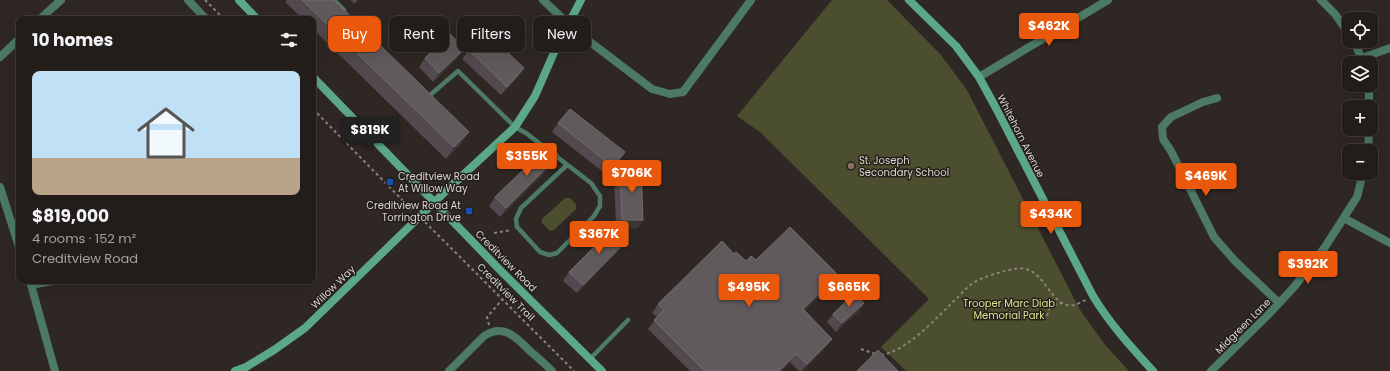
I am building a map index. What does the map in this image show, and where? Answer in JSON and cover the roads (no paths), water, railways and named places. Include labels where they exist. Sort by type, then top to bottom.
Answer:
[{"type":"street","points":[[43,16],[61,0]]},
{"type":"street","points":[[188,0],[203,16]]},
{"type":"street","points":[[239,0],[254,16]]},
{"type":"street","points":[[543,0],[560,16]]},
{"type":"street","name":"Willow Way","points":[[572,16],[581,0]]},
{"type":"street","points":[[591,42],[652,89],[670,94],[683,92],[751,0]]},
{"type":"street","name":"Whitehorn Avenue","points":[[909,0],[956,46],[979,78],[1103,314],[1126,343],[1153,371]]},
{"type":"street","points":[[979,78],[1108,0]]},
{"type":"street","points":[[1321,0],[1335,14],[1342,24]]},
{"type":"street","points":[[0,57],[16,42]]},
{"type":"street","points":[[1373,56],[1390,48]]},
{"type":"street","name":"Willow Way","points":[[235,371],[247,369],[305,328],[434,202],[515,127],[536,96],[554,52]]},
{"type":"street","name":"Creditview Road","points":[[316,80],[434,202],[602,371]]},
{"type":"street","points":[[1217,98],[1203,102],[1171,117],[1162,128],[1163,139],[1171,151],[1214,237],[1235,261],[1279,303]]},
{"type":"street","name":"Midgreen Lane","points":[[1211,371],[1294,287],[1325,247],[1357,198],[1361,180]]},
{"type":"street","points":[[0,187],[16,237]]},
{"type":"street","points":[[1344,218],[1390,243]]},
{"type":"street","points":[[31,284],[54,371]]},
{"type":"street","points":[[449,371],[484,336],[490,332],[500,331],[514,336],[552,371]]},
{"type":"lane","points":[[334,0],[345,11]]},
{"type":"lane","points":[[429,96],[458,71],[515,127],[526,133],[591,183],[600,196],[600,206],[594,216],[557,252],[549,255],[540,252],[518,229],[516,219],[521,208],[567,165]]},
{"type":"lane","points":[[423,91],[434,102]]},
{"type":"lane","points":[[590,359],[628,320]]},
{"type":"place","name":"St. Joseph Secondary School","points":[[851,166]]},
{"type":"place","name":"Creditview Road At Willow Way","points":[[390,182]]},
{"type":"place","name":"Creditview Road At Torrington Drive","points":[[469,211]]},
{"type":"park label","name":"Trooper Marc Diab Memorial Park","points":[[1009,308]]}]
